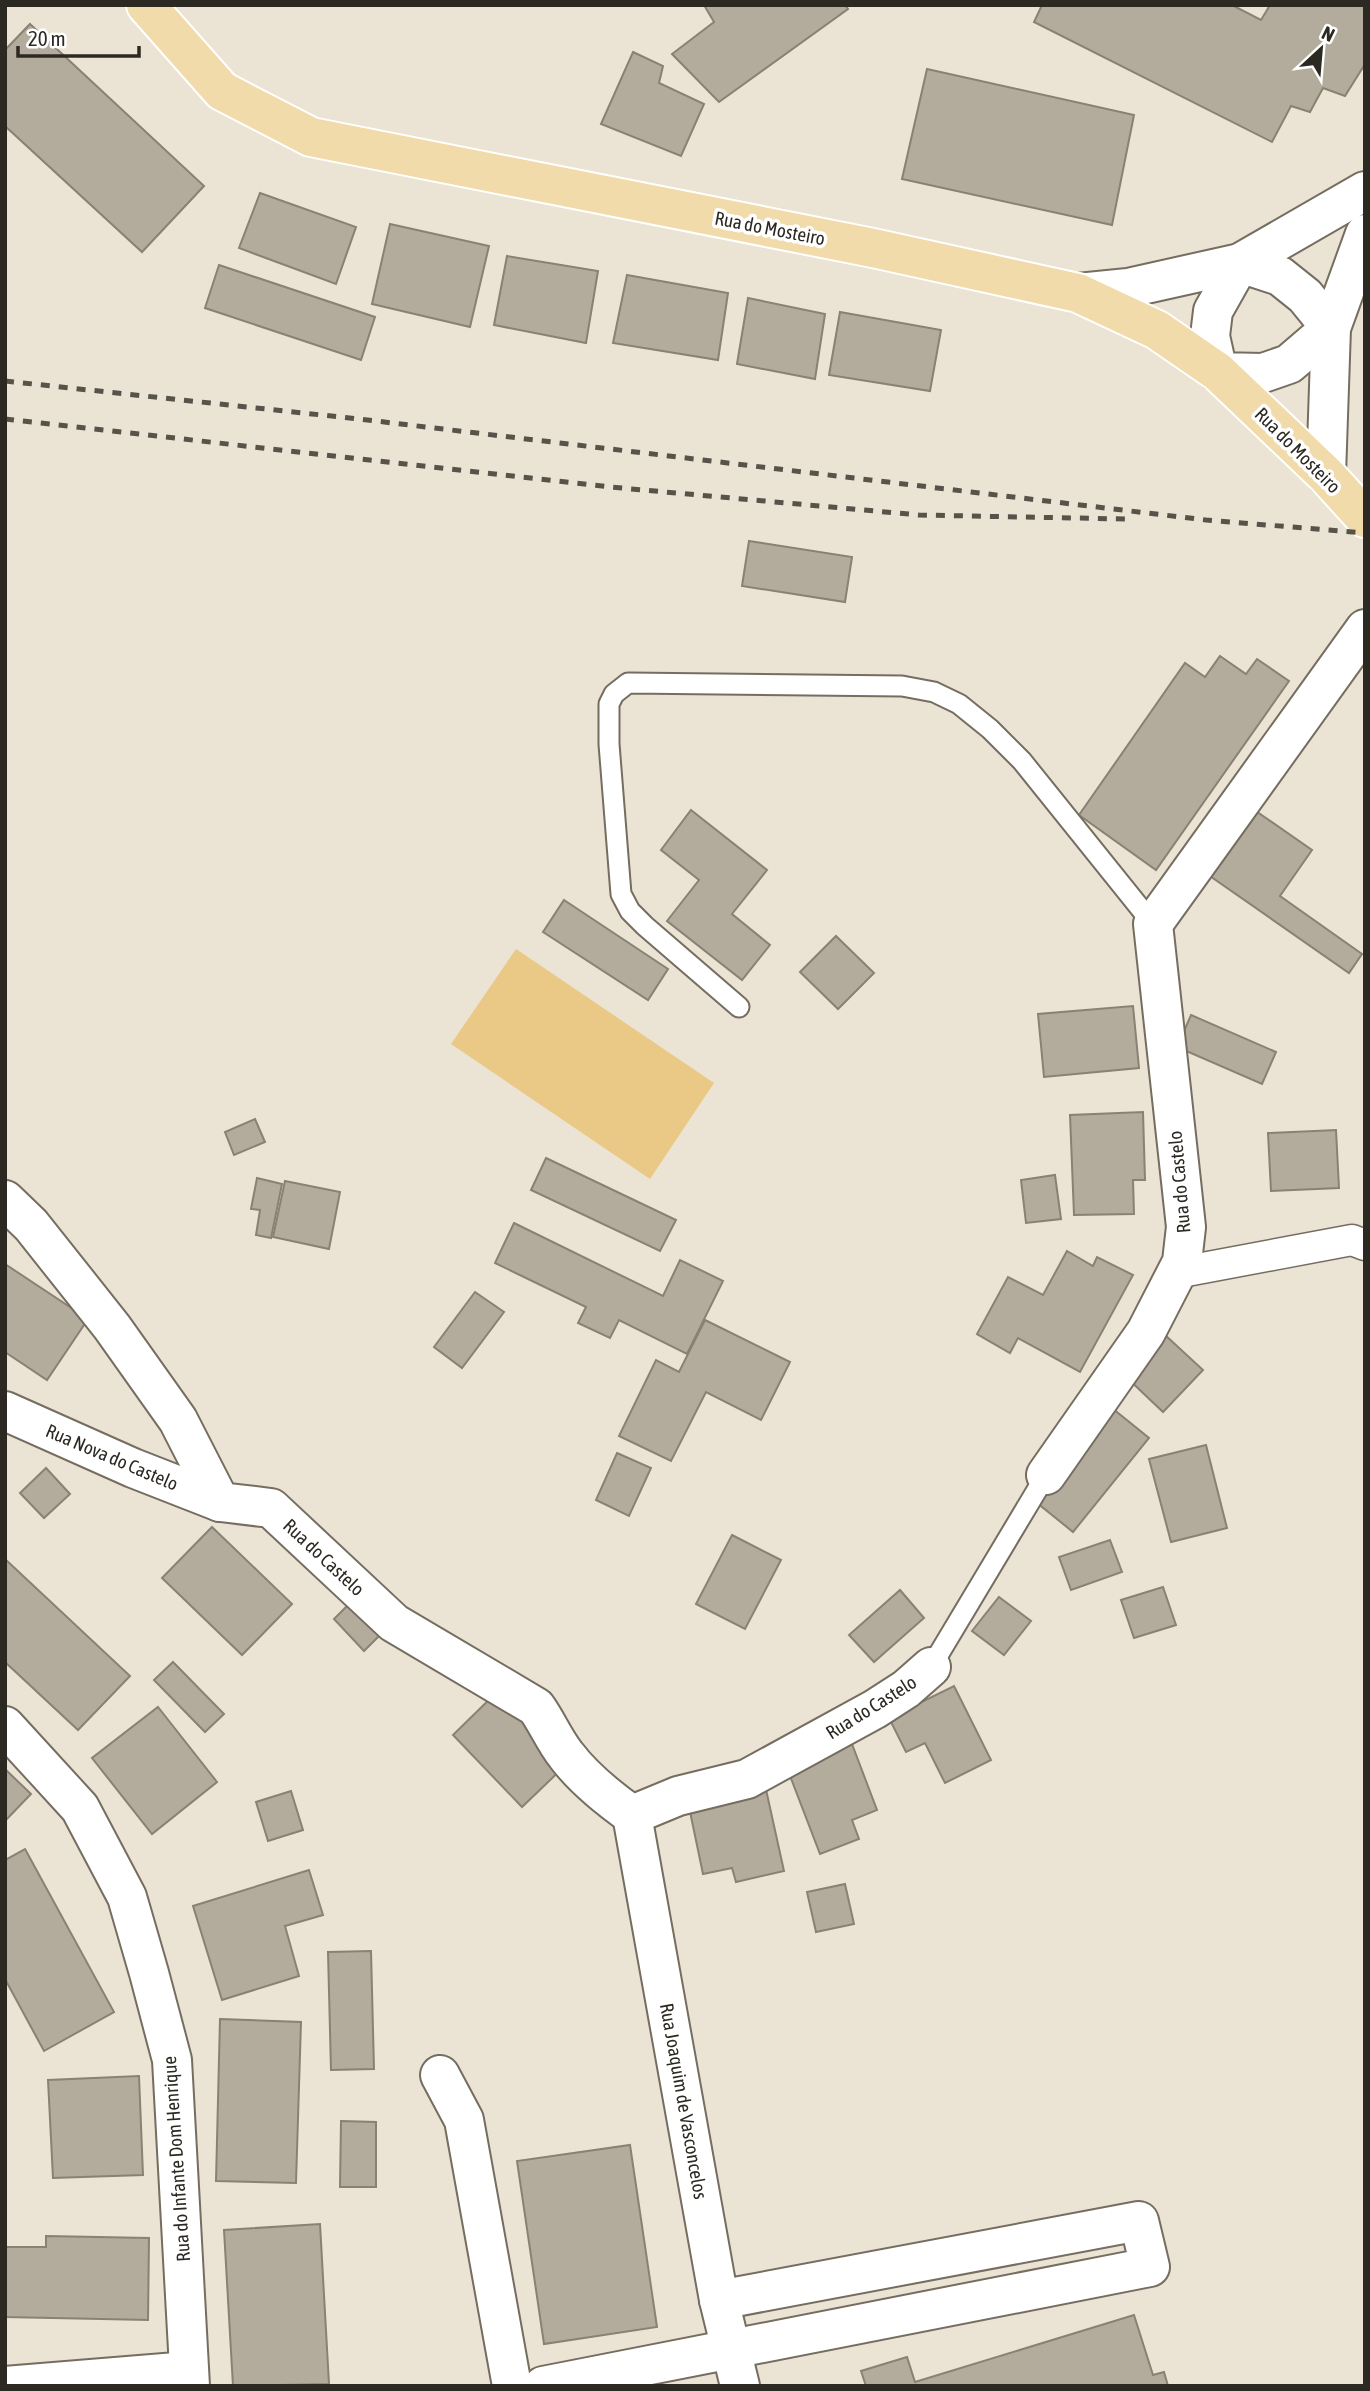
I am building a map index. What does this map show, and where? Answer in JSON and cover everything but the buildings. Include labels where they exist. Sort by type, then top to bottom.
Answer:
[{"type":"main road","name":"Rua do Mosteiro","points":[[146,5],[222,91],[310,137],[859,246],[1078,293],[1157,330],[1219,372],[1326,475],[1365,518]]},
{"type":"street","points":[[1078,293],[1128,288],[1240,263],[1365,191]]},
{"type":"street","points":[[1326,475],[1331,328],[1365,234]]},
{"type":"street","points":[[1240,263],[1280,276],[1305,296],[1331,328]]},
{"type":"street","points":[[1240,263],[1213,312],[1210,336],[1219,372],[1263,373],[1289,364],[1331,328]]},
{"type":"street","points":[[1153,925],[1365,629]]},
{"type":"street","name":"Rua do Castelo","points":[[1046,1475],[1146,1332],[1182,1262],[1186,1227],[1153,925]]},
{"type":"street","points":[[5,1200],[31,1225],[112,1327],[178,1420],[220,1502]]},
{"type":"street","points":[[1176,1273],[1352,1241],[1365,1245]]},
{"type":"street","name":"Rua Nova do Castelo","points":[[5,1412],[133,1468],[220,1502]]},
{"type":"street","name":"Rua do Castelo","points":[[220,1502],[271,1508],[394,1623],[536,1707],[549,1723],[565,1754],[604,1796],[632,1815],[678,1796],[747,1779],[874,1709],[906,1689],[931,1667]]},
{"type":"street","name":"Rua do Infante Dom Henrique","points":[[5,1726],[80,1808],[127,1897],[131,1910],[172,2060],[189,2378]]},
{"type":"street","name":"Rua Joaquim de Vasconcelos","points":[[632,1815],[719,2300],[740,2386]]},
{"type":"street","points":[[440,2076],[464,2120],[512,2386]]},
{"type":"street","points":[[543,2386],[1150,2267],[1139,2221],[719,2300]]},
{"type":"street","points":[[5,2386],[189,2378]]},
{"type":"lane","points":[[739,1007],[645,926],[630,911],[621,894],[608,744],[609,704],[614,694],[628,683],[902,686],[934,692],[959,704],[990,729],[1022,761],[1153,925]]},
{"type":"lane","name":"Rua do Castelo","points":[[931,1667],[1046,1475]]},
{"type":"shaded area","points":[[516,949],[714,1083],[650,1179],[451,1044]]},
{"type":"railway","points":[[5,381],[359,419],[1206,520],[1365,533]]},
{"type":"railway","points":[[5,419],[610,487],[919,515],[1125,519]]}]
